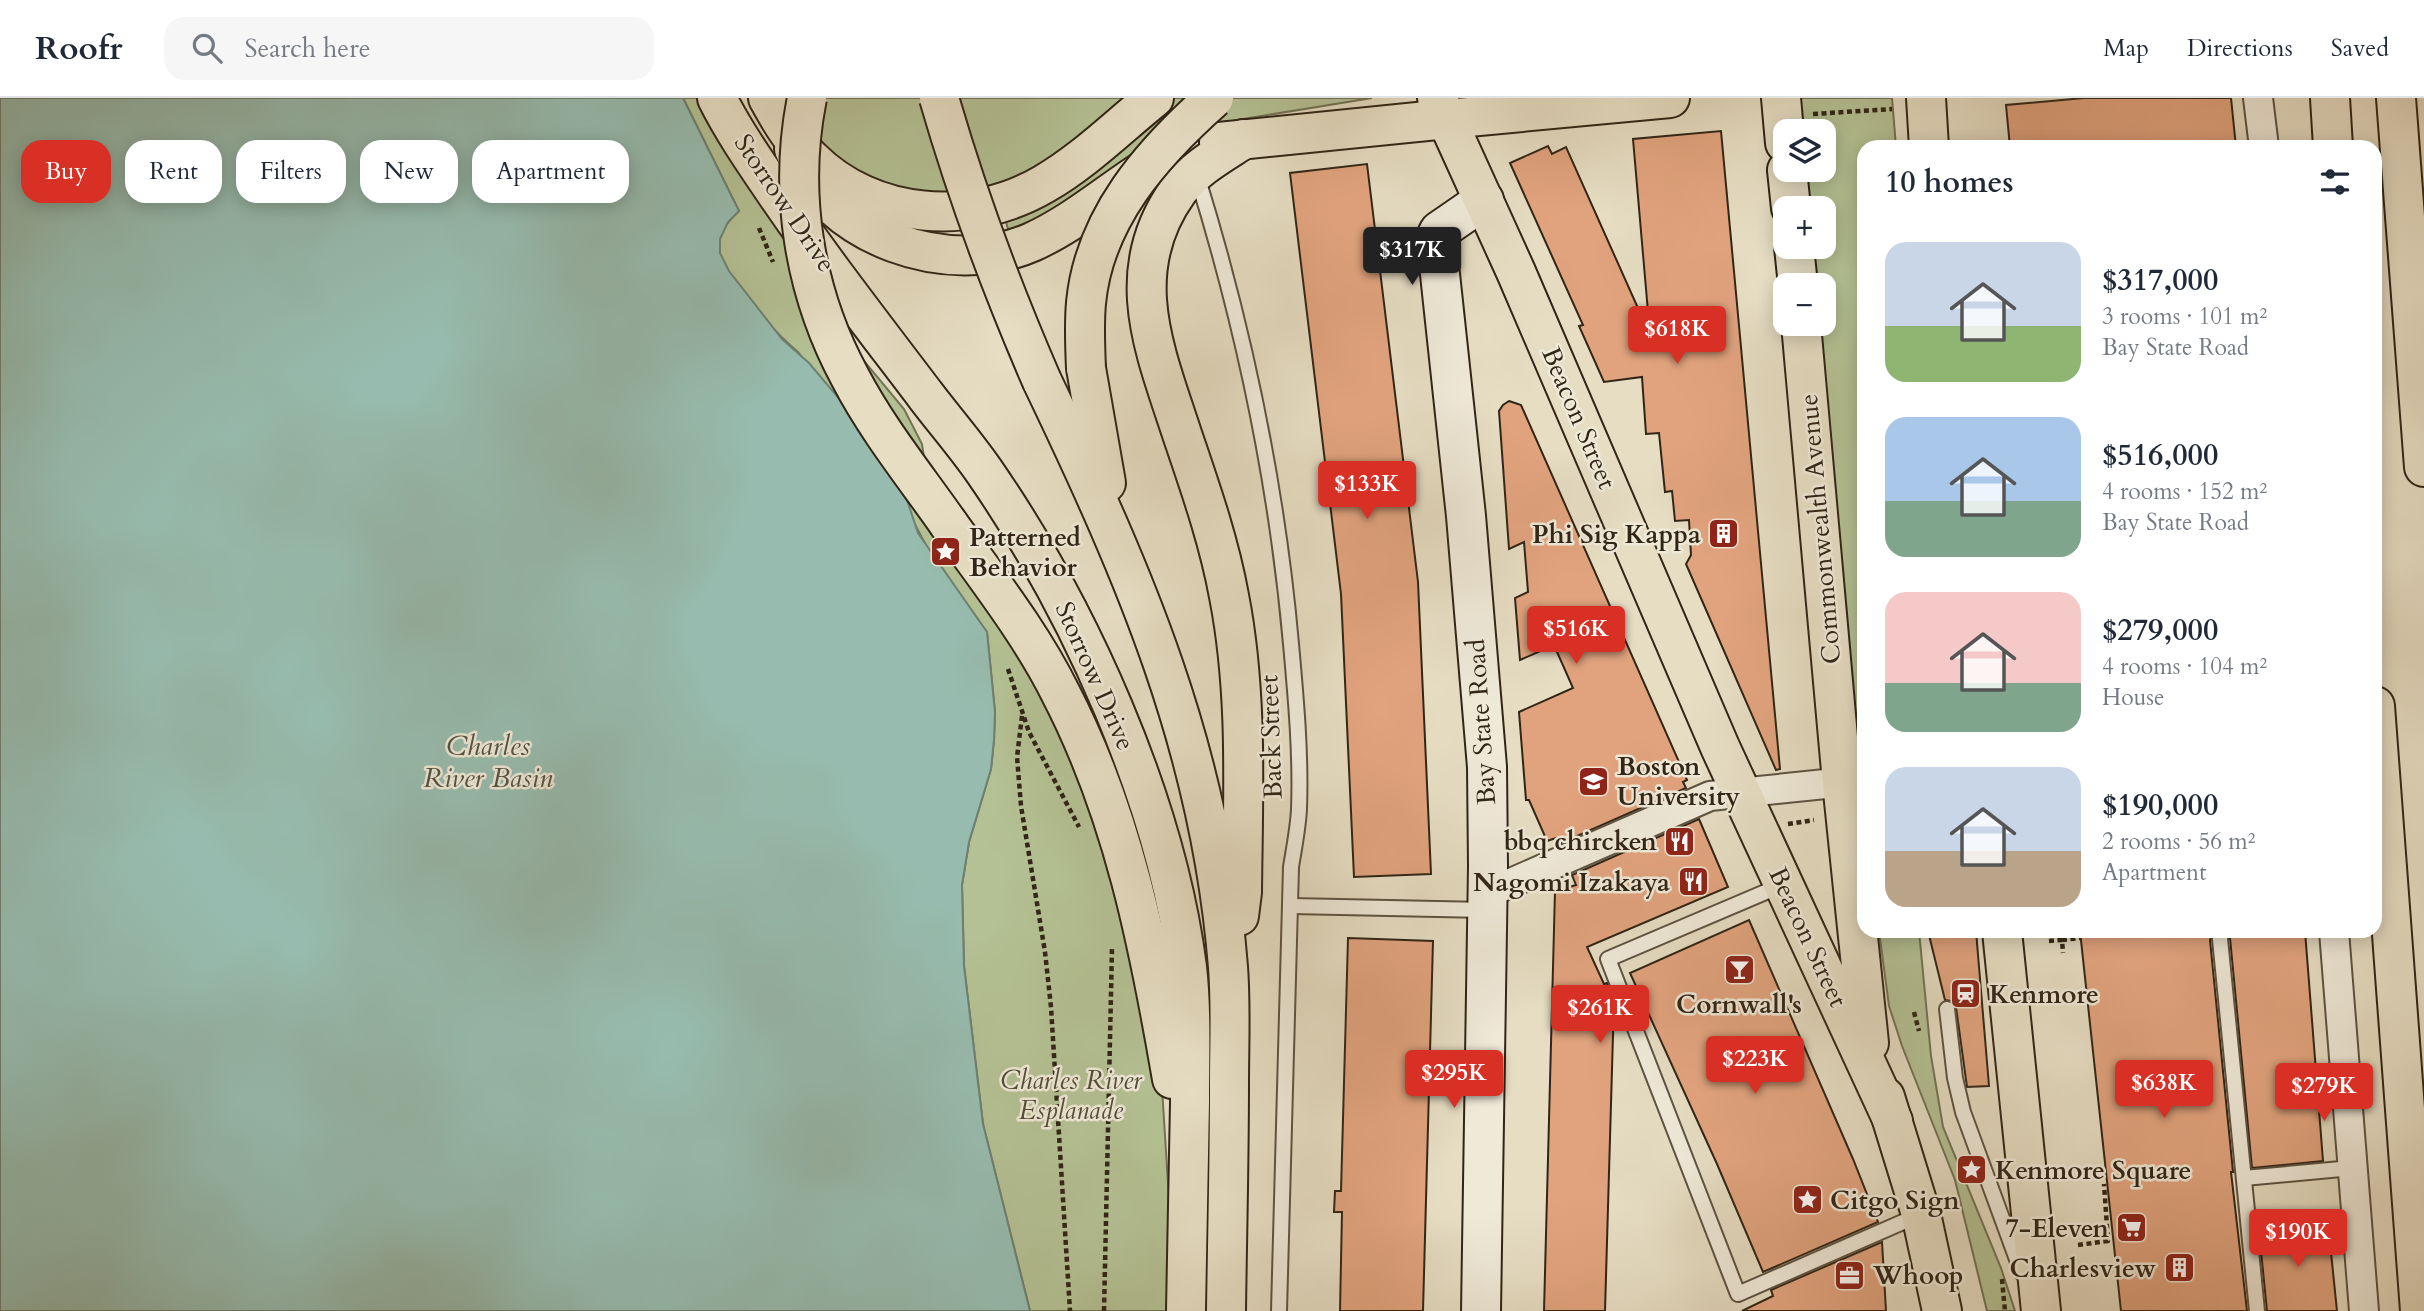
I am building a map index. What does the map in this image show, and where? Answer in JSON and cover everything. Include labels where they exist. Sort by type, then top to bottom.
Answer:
[{"type":"main road","name":"Storrow Drive","points":[[717,98],[746,148],[818,255],[982,468],[1026,533],[1064,603],[1104,688],[1153,817],[1182,936],[1187,968],[1190,1035],[1186,1311]]},
{"type":"main road","points":[[768,98],[787,116],[811,160],[847,187],[884,202],[928,212],[968,210],[1012,199],[1046,183],[1154,98]]},
{"type":"main road","points":[[792,269],[801,222],[799,183],[807,98]]},
{"type":"main road","points":[[939,98],[995,266],[1042,381],[1137,591],[1169,677],[1203,799],[1222,912],[1229,1001],[1226,1311]]},
{"type":"main road","points":[[1111,530],[1086,368],[1086,302],[1092,269],[1103,236],[1137,178],[1164,145],[1214,98]]},
{"type":"main road","points":[[787,116],[795,152],[807,177],[821,195],[847,217],[901,244],[962,256],[996,252],[1032,242],[1064,225],[1145,169],[1172,154],[1201,145],[1442,108],[1670,98]]},
{"type":"main road","points":[[2330,98],[2333,140]]},
{"type":"main road","points":[[2396,98],[2424,467]]},
{"type":"main road","points":[[1909,103],[1926,140]]},
{"type":"main road","name":"Beacon Street","points":[[1442,108],[1742,793],[1893,1121]]},
{"type":"main road","points":[[787,116],[784,148],[792,269],[819,307],[850,378],[1040,655],[1060,691],[1100,779],[1137,895],[1189,1174]]},
{"type":"main road","points":[[1229,1001],[1241,892],[1243,736],[1237,652],[1229,596],[1213,531],[1154,347],[1147,309],[1148,274],[1158,231],[1171,202],[1196,172],[1244,139]]},
{"type":"main road","name":"Commonwealth Avenue","points":[[1802,336],[1853,781],[1857,866]]},
{"type":"main road","points":[[2382,800],[2420,1311]]},
{"type":"main road","name":"Commonwealth Avenue","points":[[1862,938],[1868,1039],[1921,1214],[1942,1311]]},
{"type":"main road","points":[[2003,938],[2041,1311]]},
{"type":"street","points":[[2258,98],[2263,140]]},
{"type":"street","name":"Bay State Road","points":[[1481,1311],[1488,902],[1486,753],[1466,516],[1436,237],[1439,231],[1484,200]]},
{"type":"street","points":[[1488,902],[1710,796],[1853,781]]},
{"type":"street","points":[[2335,938],[2364,1311]]},
{"type":"lane","name":"Back Street","points":[[1196,172],[1222,257],[1266,459],[1286,585],[1294,679],[1299,808],[1291,867],[1279,1311]]},
{"type":"lane","points":[[1784,884],[1608,959],[1738,1294],[1921,1214]]},
{"type":"lane","points":[[1291,906],[1488,902]]},
{"type":"lane","points":[[2220,939],[2257,1311]]},
{"type":"lane","points":[[1947,1009],[1955,1079],[1963,1111],[2035,1311]]},
{"type":"lane","points":[[2244,1178],[2352,1168]]},
{"type":"path","points":[[1790,118],[1909,103]]},
{"type":"path","points":[[754,216],[792,269]]},
{"type":"path","points":[[1007,666],[1029,732],[1080,830]]},
{"type":"path","points":[[1022,712],[1017,757],[1051,1007],[1070,1311]]},
{"type":"path","points":[[1787,824],[1820,819]]},
{"type":"path","points":[[2049,941],[2080,939]]},
{"type":"path","points":[[2062,940],[2063,953]]},
{"type":"path","points":[[1104,1311],[1112,942]]},
{"type":"path","points":[[1914,1012],[1919,1031]]},
{"type":"path","points":[[2078,1245],[2108,1241],[2104,1184]]},
{"type":"path","points":[[2001,1268],[2005,1311]]},
{"type":"green space","name":"Charles River Esplanade","points":[[683,98],[699,98],[854,349],[904,409],[922,444],[925,465],[1068,744],[1115,865],[1162,1088],[1170,1215],[1168,1311],[1030,1311],[983,1124],[964,966],[962,885],[969,842],[991,769],[994,740],[995,712],[987,632],[930,553],[911,517],[907,500],[798,352],[778,333],[732,278],[720,254],[719,241],[726,225],[739,211]]},
{"type":"green space","points":[[782,98],[1372,98],[1237,120],[1180,137],[1010,236],[1006,222],[1035,211],[1064,193],[1044,164],[1012,184],[985,193],[936,196],[910,192],[885,185],[840,163],[817,142]]},
{"type":"green space","points":[[1797,98],[1892,98],[1895,140],[1857,140],[1857,730],[1819,336],[1836,336],[1836,273],[1813,273],[1811,259],[1836,259],[1836,196],[1806,196],[1804,182],[1836,182],[1836,119],[1798,119]]},
{"type":"green space","points":[[1880,938],[1920,938],[1931,1056],[1943,1127],[2001,1268],[2015,1311],[1987,1311],[1955,1180],[1889,1006]]},
{"type":"water","name":"Charles River Basin","points":[[0,98],[683,98],[739,211],[728,222],[720,239],[720,253],[729,271],[782,339],[809,363],[842,402],[903,488],[918,533],[987,632],[995,712],[994,740],[991,769],[969,842],[962,885],[964,966],[983,1124],[1030,1311],[0,1311]]},
{"type":"building","points":[[2084,98],[2231,98],[2235,140],[2009,140],[2006,105]]},
{"type":"building","points":[[1721,131],[1780,769],[1776,770],[1686,564],[1691,555],[1689,520],[1675,521],[1672,491],[1665,492],[1659,433],[1646,434],[1642,377],[1604,382],[1579,326],[1583,325],[1510,163],[1548,146],[1552,154],[1566,147],[1650,335],[1633,139]]},
{"type":"building","points":[[1367,164],[1418,582],[1431,874],[1354,877],[1341,594],[1290,173]]},
{"type":"building","points":[[1509,401],[1521,405],[1687,780],[1683,782],[1686,788],[1559,844],[1556,838],[1547,841],[1529,800],[1526,800],[1519,712],[1573,688],[1554,645],[1520,660],[1515,598],[1528,592],[1524,542],[1509,549],[1499,411]]},
{"type":"building","points":[[1699,819],[1728,887],[1587,947],[1614,1000],[1605,1311],[1544,1311],[1555,891],[1576,885],[1572,875]]},
{"type":"building","points":[[1749,920],[1878,1222],[1763,1272],[1630,973]]},
{"type":"building","points":[[1348,938],[1433,941],[1423,1311],[1340,1311],[1342,1212],[1334,1212],[1335,1191],[1341,1191]]},
{"type":"building","name":"Kenmore","points":[[1930,938],[1977,938],[1989,1086],[1967,1087],[1956,1007],[1951,1001],[1945,1000]]},
{"type":"building","points":[[2081,938],[2211,938],[2231,1172],[2247,1311],[2121,1311]]},
{"type":"building","points":[[2230,938],[2306,938],[2323,1161],[2252,1168]]},
{"type":"building","points":[[2328,1223],[2337,1311],[2267,1311],[2259,1231]]},
{"type":"building","name":"Whoop","points":[[1882,1242],[1886,1311],[1742,1311],[1773,1296],[1771,1290]]},
{"type":"place","name":"Phi Sig Kappa","points":[[1724,534]]},
{"type":"place","name":"Patterned Behavior","points":[[946,552]]},
{"type":"place","name":"Boston University","points":[[1594,781]]},
{"type":"place","name":"bbq chircken","points":[[1680,841]]},
{"type":"place","name":"Nagomi Izakaya","points":[[1693,882]]},
{"type":"place","name":"Cornwall's","points":[[1739,969]]},
{"type":"place","name":"Kenmore","points":[[1966,994]]},
{"type":"place","name":"Kenmore Square","points":[[1972,1170]]},
{"type":"place","name":"Citgo Sign","points":[[1807,1200]]},
{"type":"place","name":"7-Eleven","points":[[2132,1228]]},
{"type":"place","name":"Charlesview","points":[[2179,1268]]},
{"type":"place","name":"Whoop","points":[[1850,1275]]}]
